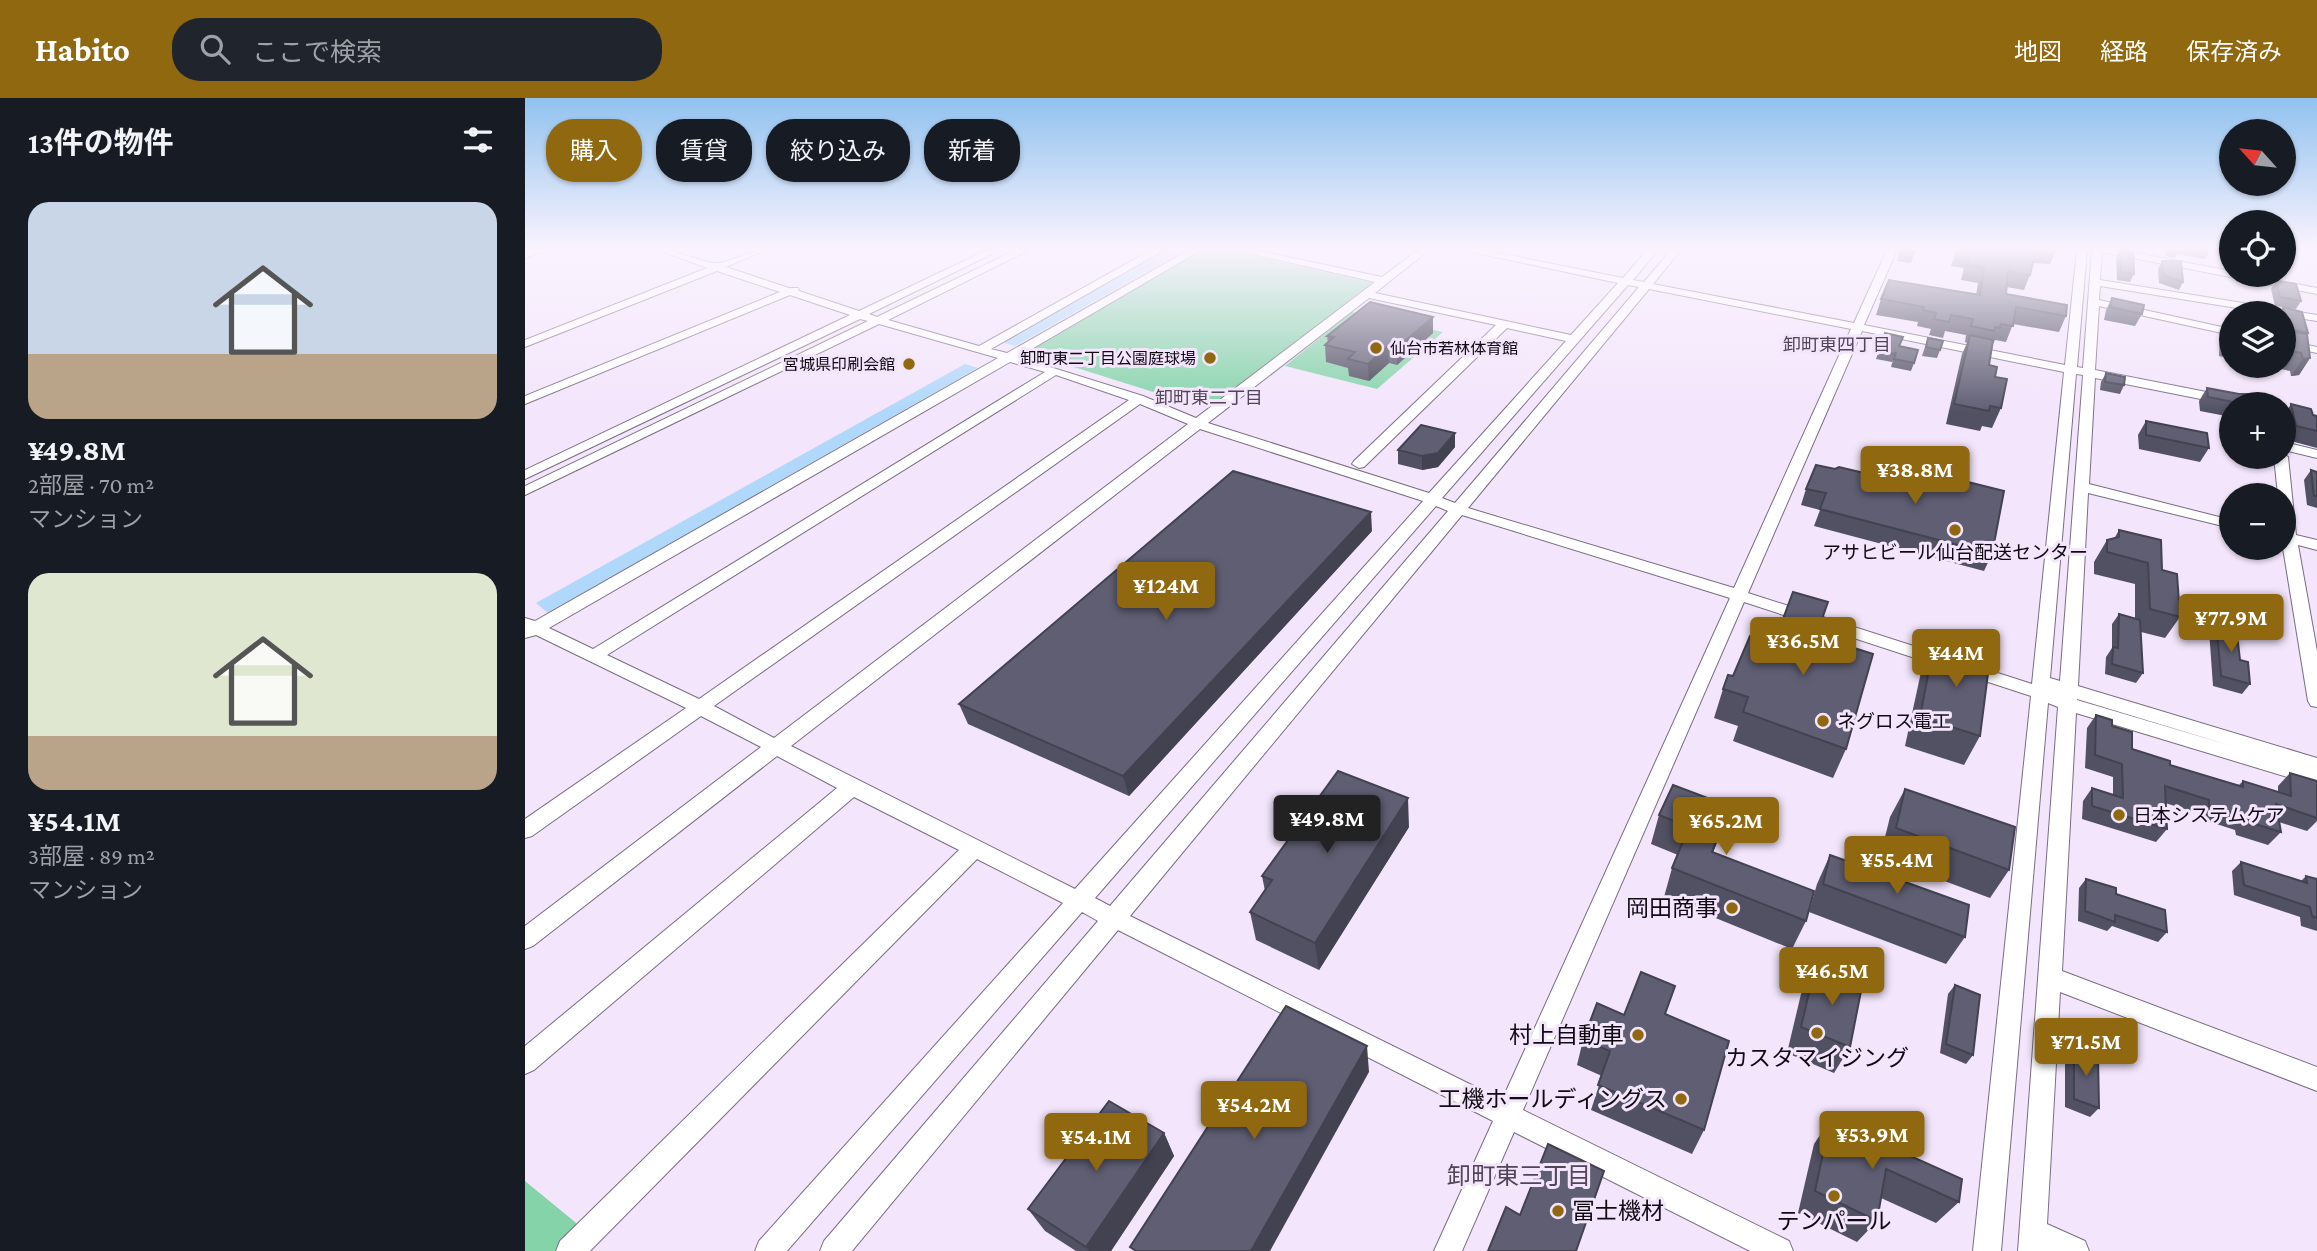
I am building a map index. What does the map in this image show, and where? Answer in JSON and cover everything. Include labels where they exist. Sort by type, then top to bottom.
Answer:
[{"type":"street","points":[[525,344],[626,304]]},
{"type":"street","points":[[525,400],[760,304]]},
{"type":"street","points":[[842,304],[986,347],[1201,420],[1359,464],[1436,495]]},
{"type":"street","points":[[525,491],[896,304]]},
{"type":"street","points":[[525,475],[901,304]]},
{"type":"street","points":[[986,347],[1063,304]]},
{"type":"street","points":[[528,629],[1102,304]]},
{"type":"street","points":[[525,939],[1354,304]]},
{"type":"street","points":[[1412,304],[1574,340]]},
{"type":"street","points":[[769,1251],[1606,304]]},
{"type":"street","points":[[834,1251],[1630,304]]},
{"type":"street","points":[[1740,304],[2219,398]]},
{"type":"street","points":[[1448,1251],[1868,304]]},
{"type":"street","points":[[1987,1251],[2077,304]]},
{"type":"street","points":[[2075,1251],[2033,1242],[2094,304]]},
{"type":"street","points":[[2102,304],[2219,329]]},
{"type":"street","points":[[2229,304],[2317,318]]},
{"type":"street","points":[[1359,464],[1504,324]]},
{"type":"street","points":[[2296,346],[2317,350]]},
{"type":"street","points":[[1010,356],[1462,504],[2041,687],[2317,779]]},
{"type":"street","points":[[595,655],[1055,372]]},
{"type":"street","points":[[525,830],[1139,399]]},
{"type":"street","points":[[2296,449],[2317,454]]},
{"type":"street","points":[[2082,487],[2219,521]]},
{"type":"street","points":[[2296,540],[2317,545]]},
{"type":"street","points":[[2292,560],[2311,632],[2317,701]]},
{"type":"street","points":[[528,629],[595,655],[700,707],[852,787],[1779,1251]]},
{"type":"street","points":[[2068,697],[2317,765]]},
{"type":"street","points":[[525,1062],[852,787]]},
{"type":"street","points":[[570,1251],[976,847]]},
{"type":"street","points":[[2050,977],[2317,1079]]},
{"type":"green space","points":[[1107,304],[1346,304],[1212,406],[1201,407],[1023,351]]},
{"type":"green space","points":[[1352,312],[1443,332],[1377,389],[1285,366]]},
{"type":"green space","points":[[525,1181],[581,1227],[556,1251],[525,1251]]},
{"type":"water","points":[[1070,304],[1090,304],[1015,346],[1001,342]]},
{"type":"water","points":[[965,364],[978,368],[548,613],[536,603]]},
{"type":"building","points":[[1368,304],[1433,317],[1397,348],[1388,346],[1368,364],[1348,359],[1355,352],[1325,345],[1334,337],[1327,336]]},
{"type":"building","points":[[1907,304],[2067,305],[2066,316],[2016,307],[2013,326],[2001,324],[2000,328],[1995,327],[1994,331],[1971,326],[1973,319],[1951,315],[1949,322],[1934,319],[1936,313],[1923,310],[1924,307]]},
{"type":"building","points":[[2111,304],[2144,305],[2142,314],[2110,307]]},
{"type":"building","points":[[2296,310],[2302,312],[2308,333],[2296,330]]},
{"type":"building","points":[[2296,332],[2307,334],[2310,358],[2303,359],[2301,353],[2296,352]]},
{"type":"building","points":[[1885,333],[1903,337],[1899,346],[1918,350],[1914,363],[1894,359],[1896,352],[1879,351]]},
{"type":"building","points":[[1970,335],[1993,340],[1989,365],[1997,367],[1995,377],[2007,379],[2001,408],[1990,406],[1989,411],[1954,404]]},
{"type":"building","points":[[1928,338],[1943,341],[1940,350],[1926,347]]},
{"type":"building","points":[[2106,373],[2125,377],[2124,385],[2105,382]]},
{"type":"building","points":[[2207,388],[2228,392],[2219,392],[2219,399],[2208,397]]},
{"type":"building","points":[[2296,405],[2311,409],[2313,415],[2317,416],[2317,431],[2296,426]]},
{"type":"building","points":[[2146,421],[2207,433],[2209,448],[2146,435]]},
{"type":"building","points":[[1421,425],[1455,433],[1438,453],[1422,456],[1398,450]]},
{"type":"building","points":[[1816,465],[1835,469],[1839,467],[1932,489],[1936,474],[2004,491],[1992,554],[1820,509],[1826,493],[1806,489]]},
{"type":"building","points":[[2311,470],[2317,472],[2317,496],[2314,496]]},
{"type":"building","points":[[1233,471],[1371,512],[1123,776],[959,704]]},
{"type":"building","points":[[2119,530],[2161,540],[2162,570],[2177,574],[2180,617],[2150,609],[2148,563],[2107,552],[2107,540],[2119,537]]},
{"type":"building","points":[[1793,592],[1828,602],[1816,636],[1873,654],[1846,749],[1743,712],[1748,697],[1723,689],[1728,675],[1733,676],[1750,636],[1774,643]]},
{"type":"building","points":[[2119,614],[2140,620],[2143,673],[2112,664],[2113,647],[2118,648]]},
{"type":"building","points":[[2216,620],[2236,625],[2240,660],[2248,662],[2250,684],[2221,676]]},
{"type":"building","points":[[1934,643],[1990,658],[1980,736],[1920,717]]},
{"type":"building","points":[[2096,715],[2112,720],[2112,726],[2132,732],[2132,749],[2170,761],[2170,765],[2243,787],[2243,781],[2291,796],[2290,773],[2317,781],[2317,818],[2276,804],[2281,832],[2248,822],[2247,817],[2209,806],[2209,800],[2165,786],[2167,829],[2092,806],[2092,788],[2123,798],[2122,764],[2095,755]]},
{"type":"building","points":[[1338,771],[1408,798],[1315,943],[1250,912],[1272,880],[1262,876]]},
{"type":"building","points":[[1673,785],[1729,806],[1712,852],[1814,891],[1806,921],[1672,868],[1689,827],[1659,815]]},
{"type":"building","points":[[1905,789],[2015,827],[2009,870],[1896,828]]},
{"type":"building","points":[[1830,855],[1969,905],[1965,937],[1823,884]]},
{"type":"building","points":[[2241,862],[2307,883],[2306,876],[2317,879],[2317,918],[2312,916],[2310,907],[2244,885]]},
{"type":"building","points":[[2086,879],[2116,888],[2116,894],[2165,910],[2167,932],[2115,915],[2115,922],[2085,911]]},
{"type":"building","points":[[1815,967],[1862,986],[1850,1047],[1801,1027]]},
{"type":"building","points":[[1641,972],[1675,986],[1665,1014],[1729,1041],[1704,1130],[1598,1085],[1610,1051],[1583,1040],[1597,1003],[1624,1015]]},
{"type":"building","points":[[1955,985],[1980,995],[1973,1055],[1946,1044]]},
{"type":"building","points":[[1286,1006],[1367,1046],[1251,1251],[1136,1251],[1130,1247]]},
{"type":"building","points":[[2074,1048],[2098,1057],[2099,1108],[2074,1099]]},
{"type":"building","points":[[1109,1101],[1164,1133],[1086,1247],[1028,1209]]},
{"type":"building","points":[[1830,1120],[1962,1179],[1959,1202],[1886,1169],[1877,1221],[1815,1191]]},
{"type":"building","name":"冨士機材","points":[[1548,1144],[1604,1171],[1576,1251],[1488,1251],[1506,1207],[1520,1215]]},
{"type":"place","name":"仙台市若林体育館","points":[[1376,348]]},
{"type":"place","name":"卸町東二丁目公園庭球場","points":[[1210,358]]},
{"type":"place","name":"宮城県印刷会館","points":[[909,364]]},
{"type":"place","name":"アサヒビール仙台配送センター","points":[[1955,530]]},
{"type":"place","name":"ネグロス電工","points":[[1823,721]]},
{"type":"place","name":"日本システムケア","points":[[2119,815]]},
{"type":"place","name":"岡田商事","points":[[1732,908]]},
{"type":"place","name":"カスタマイジング","points":[[1817,1033]]},
{"type":"place","name":"村上自動車","points":[[1638,1035]]},
{"type":"place","name":"工機ホールディングス","points":[[1681,1099]]},
{"type":"place","name":"テンパール","points":[[1834,1196]]},
{"type":"place","name":"冨士機材","points":[[1558,1211]]},
{"type":"district","name":"卸町東四丁目","points":[[1837,345]]},
{"type":"district","name":"卸町東二丁目","points":[[1209,398]]},
{"type":"district","name":"卸町東三丁目","points":[[1519,1176]]}]
